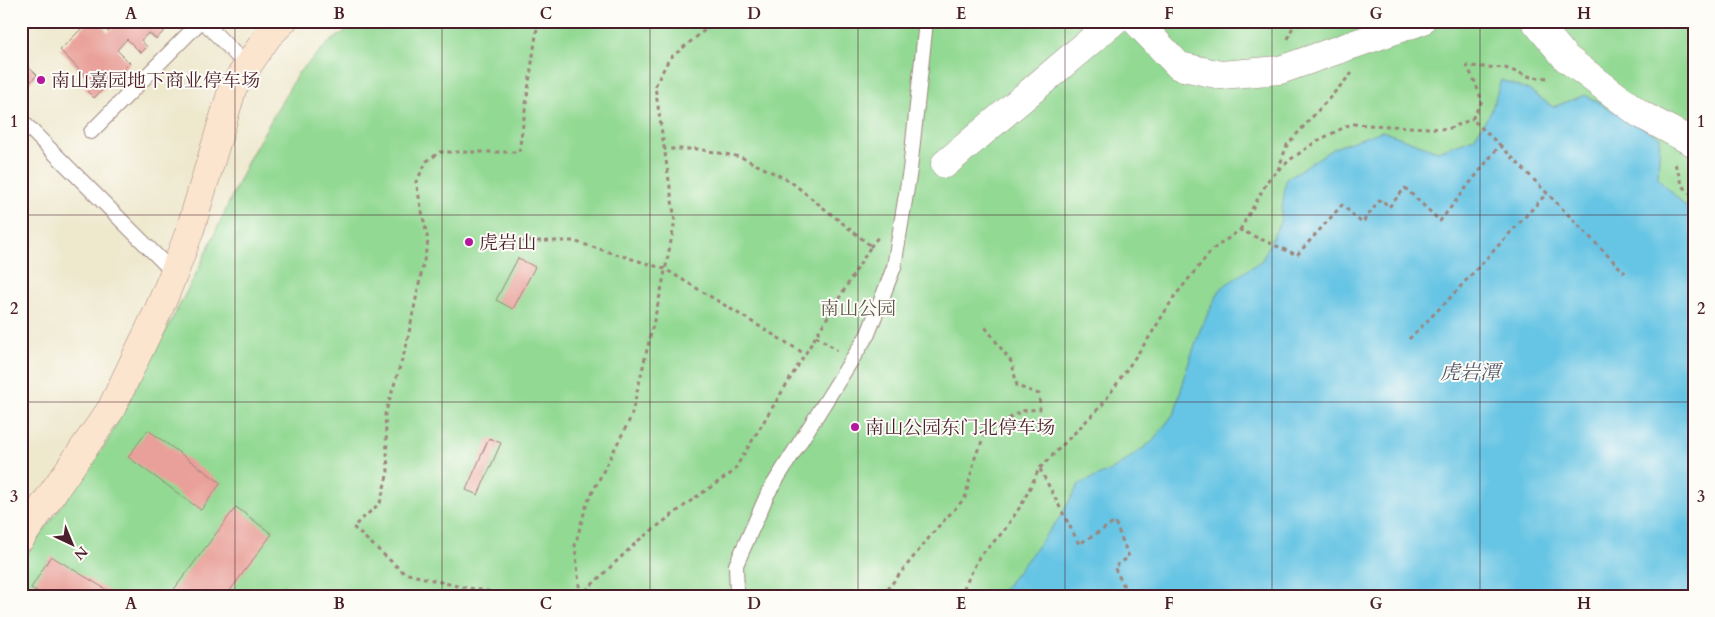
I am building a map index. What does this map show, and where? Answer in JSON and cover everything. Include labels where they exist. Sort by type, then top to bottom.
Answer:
[{"type":"street","points":[[945,164],[1114,21]]},
{"type":"street","points":[[1136,21],[1178,66],[1221,75],[1280,70],[1421,21]]},
{"type":"street","points":[[1535,21],[1566,58],[1640,114],[1694,143]]},
{"type":"street","points":[[21,538],[111,409],[174,273],[190,230],[233,87],[279,23]]},
{"type":"lane","points":[[91,132],[202,21],[247,66]]},
{"type":"lane","points":[[737,596],[736,565],[768,492],[868,334],[894,267],[910,170],[925,21]]},
{"type":"lane","points":[[21,120],[174,273]]},
{"type":"path","points":[[538,21],[519,152],[440,152],[427,161],[416,182],[428,241],[406,347],[385,414],[388,472],[380,503],[353,527],[404,572],[457,586],[510,595],[544,596]]},
{"type":"path","points":[[580,596],[575,545],[586,503],[631,417],[675,221],[655,86],[669,59],[716,21]]},
{"type":"path","points":[[1277,172],[1287,145],[1352,75],[1358,43]]},
{"type":"path","points":[[960,596],[979,557],[1003,532],[1022,504],[1039,469],[1102,404],[1150,336],[1174,297],[1212,250],[1240,230],[1269,179],[1290,159],[1317,141],[1352,124],[1448,129],[1472,119],[1482,101],[1467,66],[1504,68],[1531,77],[1558,79]]},
{"type":"path","points":[[1472,119],[1500,145],[1625,273]]},
{"type":"path","points":[[1240,230],[1297,255],[1342,205],[1362,223],[1381,199],[1389,207],[1405,188],[1440,220],[1500,145]]},
{"type":"path","points":[[580,596],[639,540],[733,472],[871,246],[790,181],[741,157],[698,149],[664,150]]},
{"type":"path","points":[[1409,339],[1448,300],[1547,193]]},
{"type":"path","points":[[521,241],[573,241],[665,269],[805,354]]},
{"type":"path","points":[[882,596],[936,529],[965,498],[976,454],[986,433],[1020,411],[1040,409],[1039,394],[1017,386],[1012,363],[983,324]]},
{"type":"path","points":[[1039,469],[1079,544],[1115,522],[1129,557],[1114,567],[1129,596]]},
{"type":"green space","name":"南山公园","points":[[359,21],[1690,21],[1694,30],[1694,596],[21,596],[21,562],[107,442],[198,270],[249,159],[298,73],[326,45]]},
{"type":"water","name":"虎岩潭","points":[[1501,80],[1529,90],[1553,107],[1585,95],[1660,137],[1658,178],[1694,215],[1694,596],[999,596],[1060,517],[1079,484],[1114,469],[1153,441],[1175,412],[1200,330],[1221,288],[1262,260],[1280,222],[1286,179],[1334,148],[1382,131],[1438,151],[1474,138],[1491,112]]},
{"type":"building","points":[[89,21],[98,21],[108,32],[118,23],[116,21],[175,21],[156,39],[149,33],[141,40],[147,47],[141,53],[127,39],[117,50],[130,63],[94,98],[85,89],[92,83],[60,50]]},
{"type":"building","points":[[21,60],[37,75],[21,92]]},
{"type":"building","points":[[518,258],[535,267],[513,309],[496,300]]},
{"type":"building","points":[[148,430],[221,483],[201,510],[128,457]]},
{"type":"building","points":[[489,438],[501,443],[478,495],[466,490]]},
{"type":"building","points":[[236,507],[272,534],[226,596],[169,596]]},
{"type":"building","points":[[51,556],[117,596],[43,596],[31,588]]},
{"type":"building","points":[[284,589],[293,596],[279,596]]},
{"type":"place","name":"南山嘉园地下商业停车场","points":[[41,80]]},
{"type":"place","name":"虎岩山","points":[[469,242]]},
{"type":"place","name":"南山公园东门北停车场","points":[[855,427]]}]
